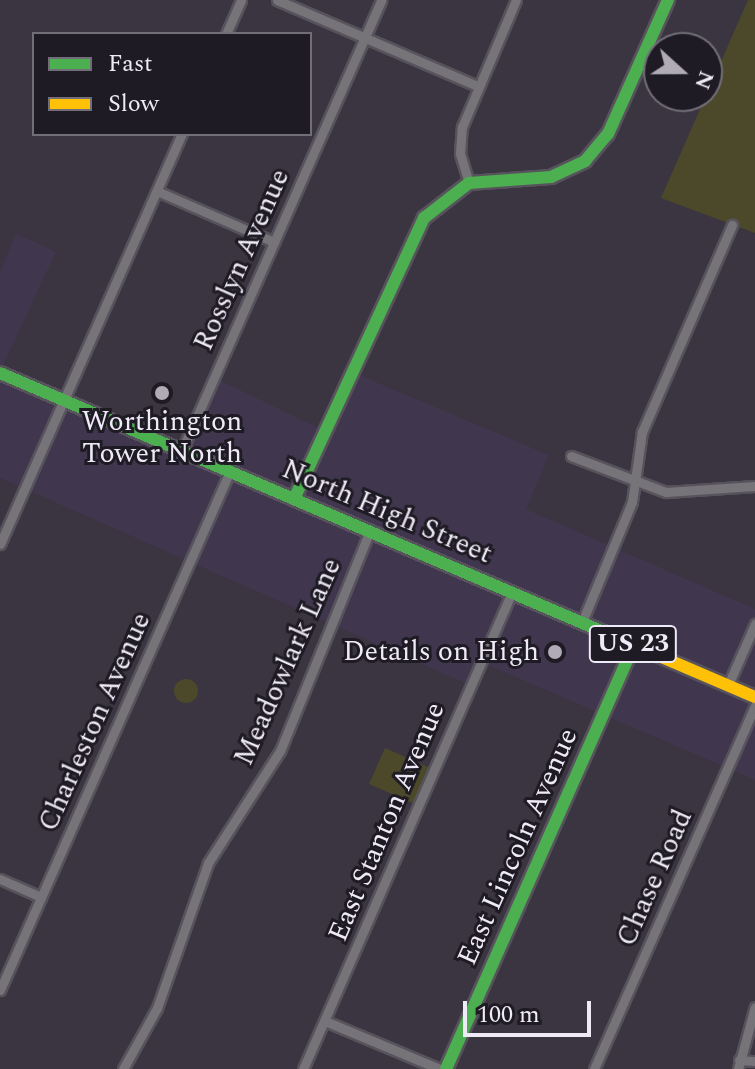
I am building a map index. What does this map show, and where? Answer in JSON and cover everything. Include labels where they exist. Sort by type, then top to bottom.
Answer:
[{"type":"main road","points":[[294,499],[410,239],[432,210],[469,183],[551,177],[585,161],[608,134],[668,0]]},
{"type":"main road","name":"North High Street","points":[[0,373],[755,697]]},
{"type":"main road","name":"East Lincoln Avenue","points":[[446,1069],[634,645]]},
{"type":"street","points":[[227,32],[241,0]]},
{"type":"street","points":[[277,0],[478,86]]},
{"type":"street","name":"Rosslyn Avenue","points":[[182,450],[381,0]]},
{"type":"street","points":[[469,183],[459,141],[478,86],[516,0]]},
{"type":"street","points":[[0,544],[181,136]]},
{"type":"street","points":[[157,191],[274,242]]},
{"type":"street","points":[[582,622],[623,530],[642,432],[732,225]]},
{"type":"street","points":[[571,456],[634,483],[680,495],[755,486]]},
{"type":"street","name":"Charleston Avenue","points":[[0,990],[230,471]]},
{"type":"street","name":"Meadowlark Lane","points":[[123,1069],[157,1008],[208,863],[280,751],[370,531]]},
{"type":"street","name":"East Stanton Avenue","points":[[303,1069],[512,592]]},
{"type":"street","points":[[728,685],[755,624]]},
{"type":"street","name":"Chase Road","points":[[594,1069],[755,705]]},
{"type":"street","points":[[0,879],[41,897]]},
{"type":"street","points":[[755,1007],[738,1064],[755,1061]]},
{"type":"street","points":[[325,1021],[440,1069]]},
{"type":"shaded area","points":[[748,0],[755,0],[755,233],[661,198],[699,112],[723,112],[723,57]]},
{"type":"shaded area","points":[[16,233],[56,252],[0,372],[0,272]]},
{"type":"shaded area","points":[[0,372],[182,452],[215,378],[325,431],[352,372],[549,455],[526,509],[755,609],[755,780],[481,662],[467,684],[0,478]]},
{"type":"shaded area","points":[[186,679],[194,683],[198,691],[194,699],[186,703],[178,699],[174,691],[178,683]]},
{"type":"shaded area","points":[[385,748],[430,768],[415,804],[369,784]]},
{"type":"traffic: fast","points":[[294,499],[424,218],[469,183],[551,177],[585,161],[608,134],[668,0]]},
{"type":"traffic: fast","points":[[0,373],[643,649]]},
{"type":"traffic: fast","points":[[446,1069],[634,645]]},
{"type":"traffic: slow","points":[[643,649],[755,697]]},
{"type":"place","name":"Worthington Tower North","points":[[162,393]]},
{"type":"place","name":"Details on High","points":[[555,652]]}]
